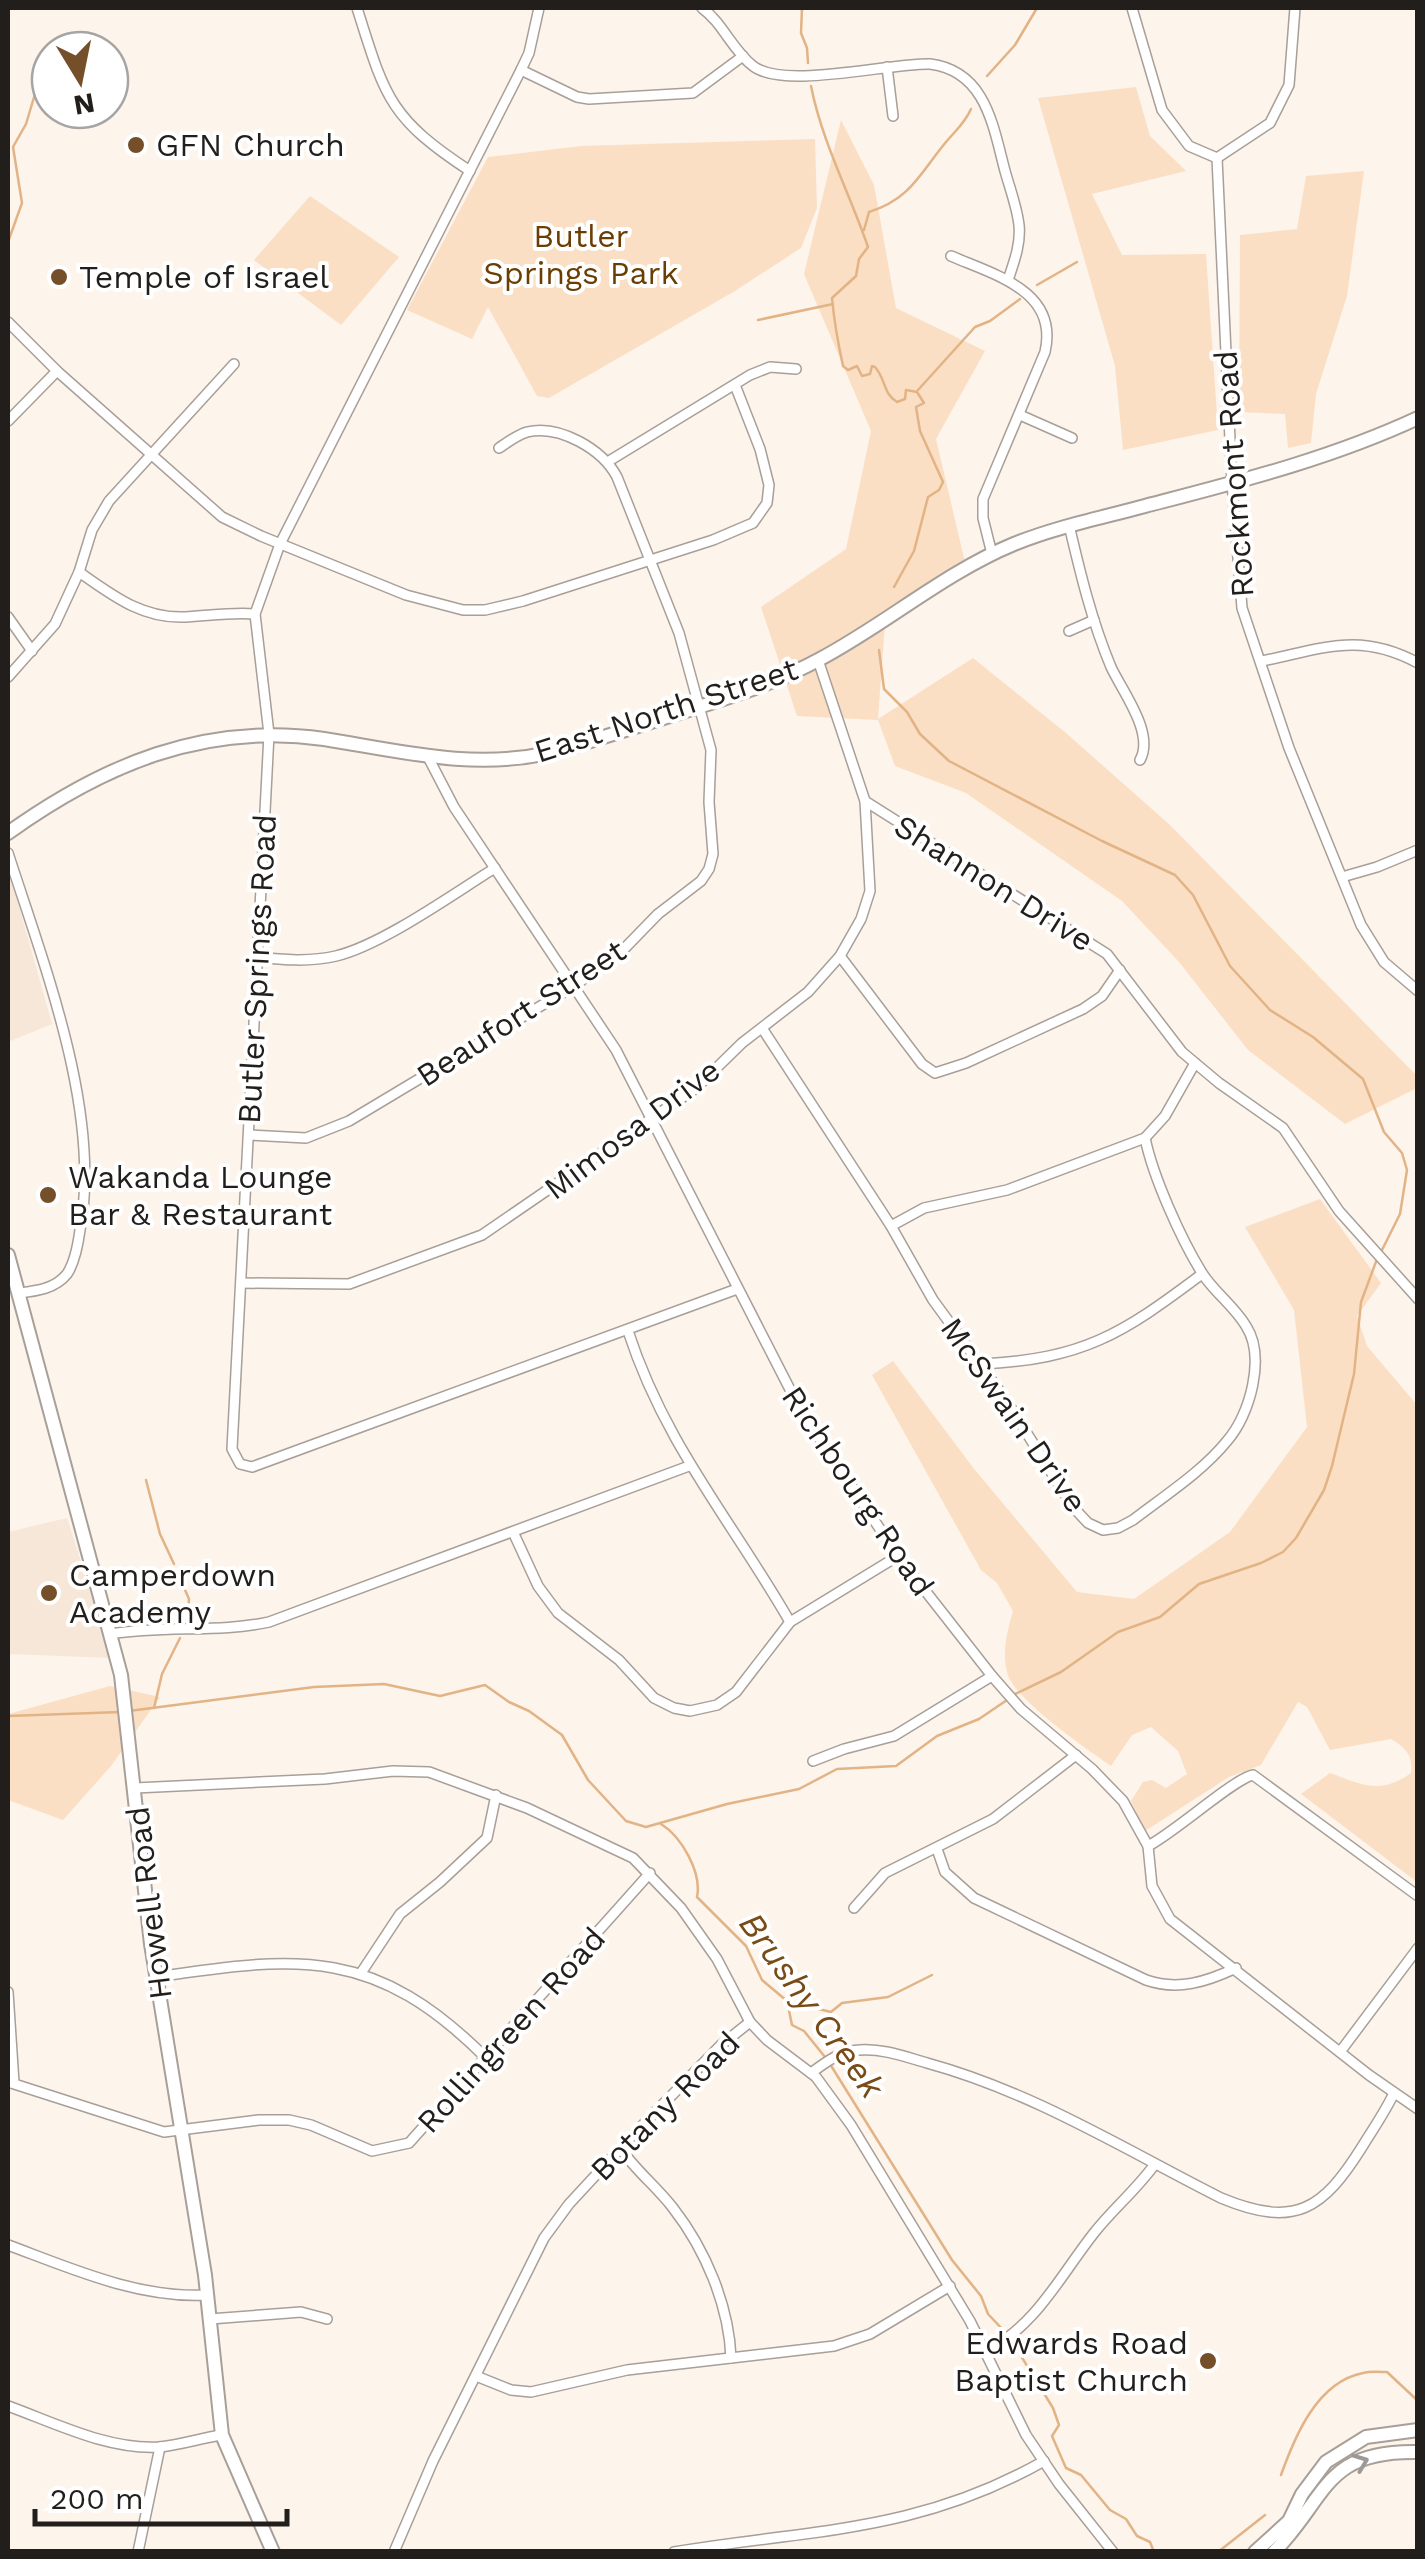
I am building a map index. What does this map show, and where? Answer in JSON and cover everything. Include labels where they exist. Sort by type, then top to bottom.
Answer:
[{"type":"main road","name":"East North Street","points":[[8,834],[68,792],[129,763],[195,744],[269,734],[465,761],[533,756],[700,706],[818,660],[992,554],[1068,525],[1310,460],[1418,418]]},
{"type":"main road","name":"Howell Road","points":[[8,1255],[123,1686],[156,1977],[207,2295],[222,2435],[272,2552]]},
{"type":"main road","points":[[1256,2552],[1289,2521],[1302,2494],[1326,2462],[1366,2437],[1418,2430]]},
{"type":"main road","points":[[1274,2552],[1295,2530],[1320,2488],[1336,2473],[1376,2456],[1418,2452]]},
{"type":"street","points":[[357,8],[378,73],[400,116],[429,144],[470,171]]},
{"type":"street","name":"Butler Springs Road","points":[[539,8],[521,70],[280,544],[255,614],[269,734],[232,1449],[240,1464],[252,1466],[737,1289]]},
{"type":"street","points":[[702,8],[743,56],[763,72],[784,76],[944,66],[967,78],[984,100],[1019,226],[1017,253],[1008,280]]},
{"type":"street","points":[[1132,8],[1162,110],[1190,146],[1217,158],[1270,123],[1289,84],[1295,8]]},
{"type":"street","points":[[521,70],[589,99],[682,96],[704,87],[743,56]]},
{"type":"street","points":[[886,67],[893,116]]},
{"type":"street","name":"Rockmont Road","points":[[1217,158],[1240,598],[1289,748],[1373,946],[1384,962],[1418,991]]},
{"type":"street","points":[[951,256],[1008,280],[1036,301],[1047,329],[1045,352],[983,500],[992,554]]},
{"type":"street","points":[[8,322],[57,371],[222,516],[406,595],[464,610],[485,610],[523,601],[748,526],[767,504],[769,485],[734,385]]},
{"type":"street","points":[[8,677],[55,624],[102,511],[234,364]]},
{"type":"street","points":[[499,448],[522,434],[540,431],[564,436],[608,461],[770,367],[796,370]]},
{"type":"street","points":[[8,420],[57,371]]},
{"type":"street","points":[[1020,415],[1072,438]]},
{"type":"street","name":"Beaufort Street","points":[[249,1134],[292,1139],[330,1130],[574,986],[621,952],[710,870],[711,750],[652,559],[608,461]]},
{"type":"street","points":[[1068,525],[1110,665],[1141,730],[1144,748],[1140,760]]},
{"type":"street","points":[[79,572],[126,604],[153,614],[182,618],[255,614]]},
{"type":"street","points":[[8,618],[32,651]]},
{"type":"street","points":[[1069,631],[1094,620]]},
{"type":"street","points":[[1262,661],[1353,642],[1384,647],[1418,663]]},
{"type":"street","name":"Shannon Drive","points":[[818,660],[865,801],[1094,945],[1120,970],[1195,1063],[1283,1128],[1339,1211],[1418,1299]]},
{"type":"street","name":"Richbourg Road","points":[[428,757],[454,806],[616,1050],[800,1409],[898,1556],[1000,1686],[1123,1801],[1148,1846],[1152,1886],[1162,1910],[1178,1927],[1418,2108]]},
{"type":"street","name":"Mimosa Drive","points":[[241,1284],[349,1284],[461,1244],[502,1224],[696,1088],[742,1042],[808,992],[840,956],[862,919],[870,892],[865,801]]},
{"type":"street","points":[[1342,877],[1418,850]]},
{"type":"street","points":[[8,852],[68,1053],[86,1152],[82,1218],[68,1271],[44,1290],[18,1293]]},
{"type":"street","points":[[257,957],[317,960],[346,954],[380,938],[495,868]]},
{"type":"street","points":[[840,956],[922,1064],[936,1073],[1084,1009],[1102,996],[1120,970]]},
{"type":"street","name":"McSwain Drive","points":[[762,1028],[891,1226],[933,1300],[981,1364],[1079,1514],[1098,1528],[1118,1528],[1200,1467],[1229,1440],[1242,1415],[1254,1372],[1253,1340],[1245,1323],[1202,1274],[1151,1164],[1144,1138]]},
{"type":"street","points":[[891,1226],[924,1208],[1007,1190],[1144,1138],[1165,1116],[1195,1063]]},
{"type":"street","points":[[981,1364],[1054,1356],[1094,1345],[1160,1306],[1202,1274]]},
{"type":"street","points":[[628,1330],[652,1396],[689,1466],[790,1622]]},
{"type":"street","points":[[111,1634],[269,1622],[689,1466]]},
{"type":"street","points":[[514,1534],[551,1606],[618,1660],[654,1698],[674,1708],[706,1710],[730,1696],[790,1622],[898,1556]]},
{"type":"street","points":[[812,1761],[894,1736],[992,1676]]},
{"type":"street","points":[[854,1908],[885,1873],[993,1820],[1076,1755]]},
{"type":"street","points":[[135,1788],[324,1779],[414,1770],[446,1776],[496,1795],[633,1858],[650,1873],[667,1889],[708,1946],[750,2022]]},
{"type":"street","points":[[1148,1846],[1182,1826],[1238,1781],[1253,1776],[1418,1896]]},
{"type":"street","points":[[361,1972],[400,1914],[486,1838],[496,1795]]},
{"type":"street","points":[[937,1849],[945,1872],[964,1891],[1146,1980],[1185,1985],[1236,1968]]},
{"type":"street","name":"Rollingreen Road","points":[[11,2082],[164,2132],[290,2120],[372,2151],[409,2143],[650,1873]]},
{"type":"street","points":[[1340,2052],[1418,1948]]},
{"type":"street","points":[[156,1977],[266,1963],[361,1972],[420,2001],[486,2058]]},
{"type":"street","points":[[8,1992],[11,2082]]},
{"type":"street","name":"Botany Road","points":[[395,2551],[433,2460],[544,2238],[569,2204],[700,2065],[750,2022],[767,2040],[812,2073],[876,2162],[986,2351],[1026,2435],[1113,2552]]},
{"type":"street","points":[[812,2073],[834,2056],[874,2050],[970,2074],[1049,2107],[1242,2206],[1271,2210],[1310,2206],[1336,2186],[1394,2093]]},
{"type":"street","points":[[621,2149],[672,2207],[699,2249],[724,2313],[731,2358]]},
{"type":"street","points":[[986,2351],[1016,2333],[1038,2310],[1095,2232],[1156,2164]]},
{"type":"street","points":[[8,2245],[151,2291],[174,2296],[207,2295]]},
{"type":"street","points":[[476,2376],[511,2390],[531,2392],[627,2370],[810,2350],[852,2341],[950,2286]]},
{"type":"street","points":[[210,2319],[301,2312],[327,2319]]},
{"type":"street","points":[[8,2406],[95,2437],[160,2446],[222,2435]]},
{"type":"street","points":[[138,2552],[160,2446]]},
{"type":"street","points":[[674,2552],[826,2533],[906,2518],[970,2498],[1044,2461]]},
{"type":"shaded area","points":[[8,867],[52,1024],[8,1042]]},
{"type":"shaded area","name":"Camperdown Academy","points":[[67,1518],[112,1658],[8,1654],[8,1532]]},
{"type":"green space","points":[[1136,87],[1150,136],[1186,171],[1092,194],[1122,255],[1206,254],[1218,430],[1123,450],[1115,366],[1038,98]]},
{"type":"green space","points":[[841,120],[874,185],[896,308],[985,351],[936,439],[968,575],[885,623],[878,719],[973,658],[1170,825],[1417,1076],[1417,1088],[1345,1124],[1248,1050],[1179,962],[1122,901],[966,793],[895,766],[878,720],[797,716],[761,607],[846,549],[871,431],[804,274]]},
{"type":"green space","name":"Butler Springs Park","points":[[815,139],[817,208],[801,248],[735,291],[549,398],[537,396],[488,307],[472,339],[407,310],[488,157],[581,146]]},
{"type":"green space","points":[[1364,171],[1347,296],[1316,394],[1311,443],[1288,448],[1285,414],[1239,412],[1240,235],[1297,229],[1306,176]]},
{"type":"green space","points":[[310,196],[399,257],[341,325],[254,260]]},
{"type":"green space","points":[[1320,1199],[1381,1283],[1357,1316],[1367,1346],[1417,1405],[1417,1882],[1301,1794],[1330,1773],[1371,1786],[1390,1784],[1411,1773],[1407,1753],[1391,1739],[1330,1750],[1307,1707],[1298,1702],[1261,1765],[1229,1777],[1145,1831],[1131,1801],[1143,1782],[1152,1780],[1166,1788],[1187,1774],[1178,1751],[1151,1727],[1132,1735],[1111,1766],[1053,1723],[1012,1683],[1007,1672],[1006,1641],[1013,1611],[997,1583],[981,1570],[872,1375],[893,1361],[975,1470],[1077,1592],[1134,1599],[1230,1532],[1307,1427],[1294,1310],[1245,1227]]},
{"type":"green space","points":[[110,1686],[160,1697],[111,1766],[63,1820],[8,1800],[8,1714]]},
{"type":"waterway","points":[[802,8],[801,33],[808,63]]},
{"type":"waterway","points":[[987,76],[1015,45],[1037,8]]},
{"type":"waterway","points":[[811,86],[829,148],[868,247],[859,259],[856,276],[832,298],[843,366],[848,370],[857,366],[862,376],[875,367],[889,395],[897,402],[905,399],[906,390],[917,392],[924,403],[916,407],[920,431],[943,482],[928,497],[914,551],[894,587]]},
{"type":"waterway","points":[[864,230],[869,212],[895,200],[914,184],[971,109]]},
{"type":"waterway","points":[[8,242],[22,203],[13,147],[30,111]]},
{"type":"waterway","points":[[1037,285],[1077,262]]},
{"type":"waterway","points":[[918,390],[975,327],[1020,299]]},
{"type":"waterway","points":[[758,320],[833,304]]},
{"type":"waterway","points":[[879,650],[884,689],[907,712],[920,734],[949,761],[1175,875],[1193,895],[1230,966],[1270,1010],[1313,1037],[1363,1079],[1384,1132],[1402,1153],[1407,1170],[1400,1214],[1381,1252]]},
{"type":"waterway","points":[[1013,1695],[1061,1672],[1118,1632],[1160,1617],[1199,1584],[1261,1563],[1283,1552],[1296,1538],[1324,1490],[1332,1466],[1354,1374],[1361,1302],[1377,1259]]},
{"type":"waterway","points":[[146,1480],[160,1534],[174,1564]]},
{"type":"waterway","points":[[178,1574],[189,1599],[187,1621]]},
{"type":"waterway","points":[[154,1708],[162,1674],[180,1638]]},
{"type":"waterway","name":"Brushy Creek","points":[[129,1711],[314,1687],[384,1684],[440,1696],[485,1685],[562,1735],[588,1780],[626,1821],[646,1827],[799,1789],[837,1769],[896,1766],[937,1736],[979,1719],[1007,1700]]},
{"type":"waterway","name":"Brushy Creek","points":[[8,1716],[121,1712]]},
{"type":"waterway","name":"Brushy Creek","points":[[661,1824],[689,1856],[697,1897],[746,1946],[762,1980],[787,2001],[792,2025],[804,2031],[825,2057]]},
{"type":"waterway","points":[[790,2002],[831,2012],[842,2003],[888,1997],[932,1975]]},
{"type":"waterway","name":"Brushy Creek","points":[[830,2064],[952,2260],[981,2296],[988,2314],[1005,2332]]},
{"type":"waterway","name":"Brushy Creek","points":[[1010,2338],[1053,2408],[1059,2425],[1052,2436],[1066,2468],[1081,2475],[1110,2510],[1126,2519],[1137,2536],[1150,2542],[1154,2552]]},
{"type":"waterway","name":"Brushy Creek","points":[[1281,2475],[1310,2413],[1333,2387],[1347,2378],[1366,2372],[1387,2372],[1418,2401]]},
{"type":"waterway","name":"Brushy Creek","points":[[1218,2552],[1265,2515]]},
{"type":"place","name":"GFN Church","points":[[136,145]]},
{"type":"place","name":"Temple of Israel","points":[[59,277]]},
{"type":"place","name":"Wakanda Lounge Bar & Restaurant","points":[[48,1195]]},
{"type":"place","name":"Camperdown Academy","points":[[49,1593]]},
{"type":"place","name":"Edwards Road Baptist Church","points":[[1208,2361]]}]
